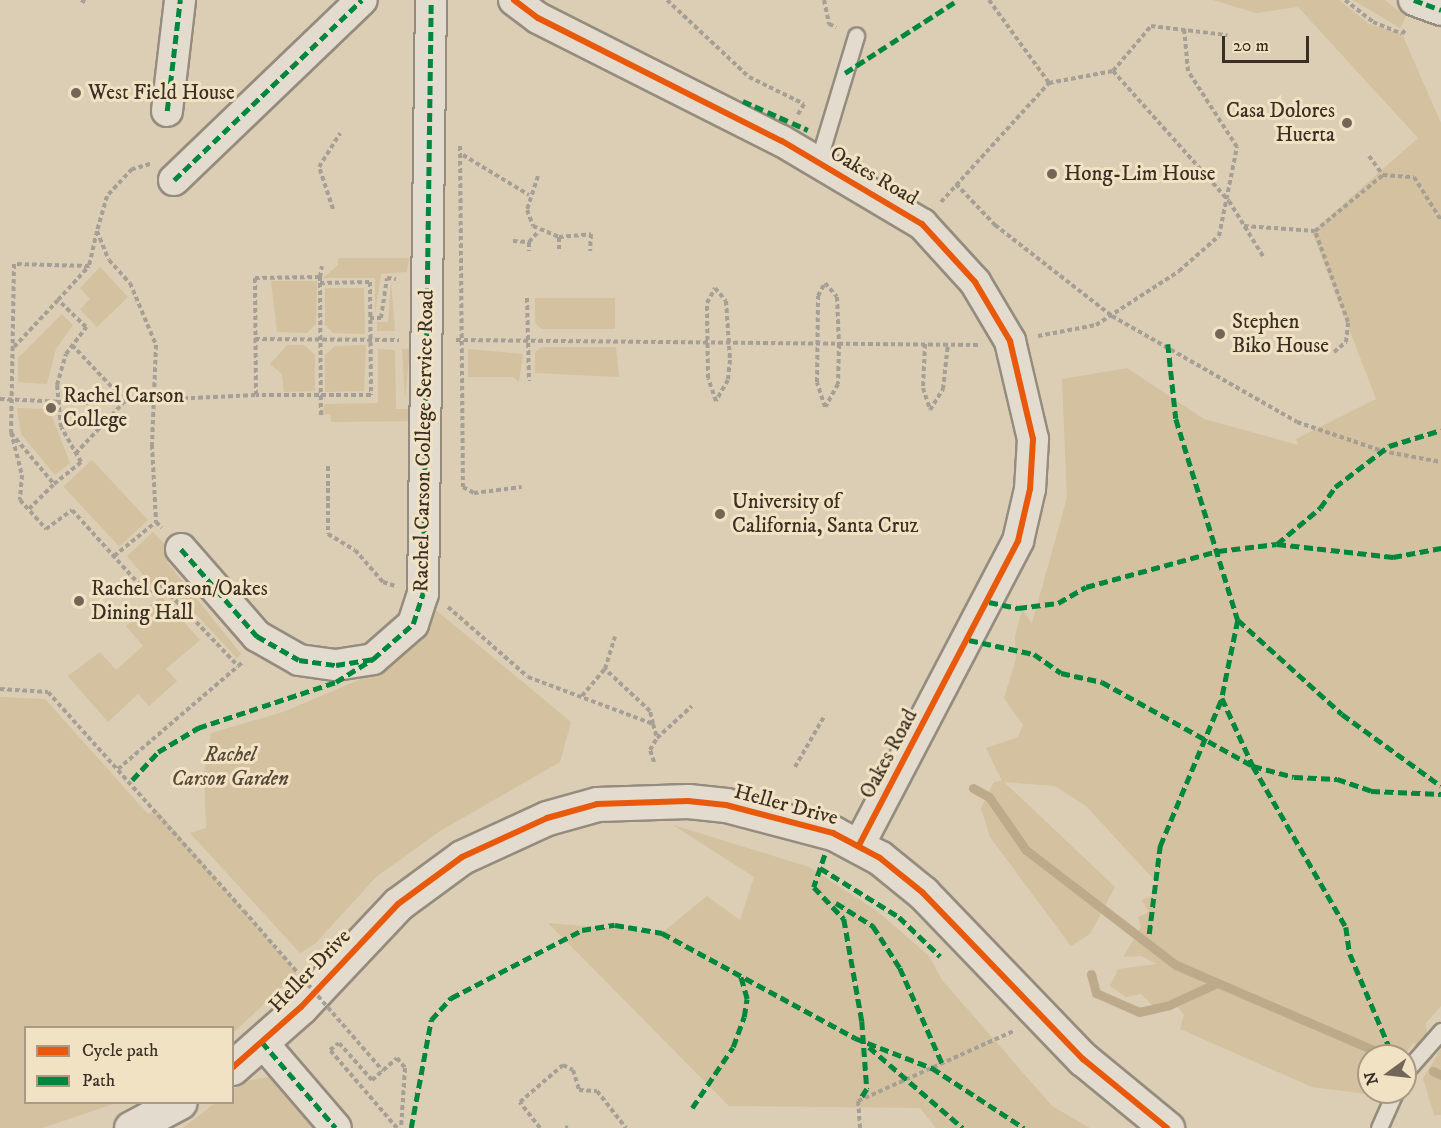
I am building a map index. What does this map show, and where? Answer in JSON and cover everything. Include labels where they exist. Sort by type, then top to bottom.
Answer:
[{"type":"main road","name":"Heller Drive","points":[[234,1066],[262,1042],[398,904],[462,857],[547,818],[617,802],[688,801],[772,815],[859,845],[923,893],[1041,1016],[1167,1128]]},
{"type":"main road","points":[[131,1128],[176,1104]]},
{"type":"street","points":[[167,111],[180,0]]},
{"type":"street","points":[[168,170],[362,0]]},
{"type":"street","name":"Rachel Carson College Service Road","points":[[181,549],[257,636],[278,652],[314,663],[373,659],[412,624],[423,594],[430,0]]},
{"type":"street","name":"Oakes Road","points":[[514,0],[538,18],[818,162],[922,224],[975,282],[1010,341],[1030,414],[1030,489],[1018,541],[859,845]]},
{"type":"street","points":[[262,1042],[336,1128]]},
{"type":"lane","points":[[818,162],[856,36]]},
{"type":"lane","points":[[1417,1058],[1441,1031]]},
{"type":"lane","points":[[1379,1128],[1390,1104]]},
{"type":"path","points":[[81,0],[87,3]]},
{"type":"path","points":[[667,0],[749,77],[804,104],[794,122]]},
{"type":"path","points":[[824,0],[829,24],[856,36]]},
{"type":"path","points":[[989,0],[1049,83]]},
{"type":"path","points":[[1345,0],[1372,22],[1402,33],[1427,5]]},
{"type":"path","points":[[922,224],[1049,83],[1113,71],[1151,27],[1184,28],[1227,35]]},
{"type":"path","points":[[1029,337],[1096,325],[1204,253],[1219,236],[1237,163],[1234,136],[1188,71],[1184,28]]},
{"type":"path","points":[[1113,71],[1229,201],[1264,258]]},
{"type":"path","points":[[428,115],[457,138],[463,155],[466,340],[463,487],[474,493],[522,487]]},
{"type":"path","points":[[333,209],[319,167],[340,133]]},
{"type":"path","points":[[463,155],[529,195]]},
{"type":"path","points":[[1369,156],[1383,175]]},
{"type":"path","points":[[14,347],[89,266],[107,196],[132,170],[168,170]]},
{"type":"path","points":[[1244,226],[1315,231],[1383,175],[1414,177],[1441,220]]},
{"type":"path","points":[[538,176],[540,182],[529,195],[527,210],[539,231],[559,237],[591,234],[590,250]]},
{"type":"path","points":[[956,184],[996,225],[1112,316],[1297,422],[1382,451],[1441,462]]},
{"type":"path","points":[[97,231],[109,260],[130,282],[156,345],[154,399],[156,522],[181,549]]},
{"type":"path","points":[[529,251],[529,242],[539,231]]},
{"type":"path","points":[[1315,231],[1348,322],[1346,342],[1334,352]]},
{"type":"path","points":[[559,237],[559,251]]},
{"type":"path","points":[[513,242],[529,242]]},
{"type":"path","points":[[89,266],[14,264],[11,432],[22,476],[20,500],[46,529],[72,510],[114,556],[146,596],[160,584],[238,666]]},
{"type":"path","points":[[321,415],[320,277],[322,266]]},
{"type":"path","points":[[256,395],[255,278],[320,277]]},
{"type":"path","points":[[0,399],[57,402],[256,395],[371,395],[370,282],[320,283]]},
{"type":"path","points":[[825,283],[837,297],[839,344],[838,384],[825,407],[817,382],[818,296],[825,283]]},
{"type":"path","points":[[715,288],[726,301],[729,342],[728,380],[716,401],[708,378],[709,341],[707,303],[715,288]]},
{"type":"path","points":[[527,298],[529,381]]},
{"type":"path","points":[[29,509],[81,462],[61,427],[57,402],[59,375],[72,345],[86,327],[58,300]]},
{"type":"path","points":[[255,339],[378,340]]},
{"type":"path","points":[[466,340],[988,345]]},
{"type":"path","points":[[925,344],[923,388],[930,410],[943,389],[948,344]]},
{"type":"path","points":[[72,345],[125,401]]},
{"type":"path","points":[[75,454],[125,401]]},
{"type":"path","points":[[11,432],[54,484]]},
{"type":"path","points":[[328,466],[328,534],[355,550],[383,582],[423,594],[469,620],[528,677],[653,724]]},
{"type":"path","points":[[114,556],[156,522]]},
{"type":"path","points":[[582,696],[605,669],[615,636]]},
{"type":"path","points":[[118,769],[248,658],[241,649]]},
{"type":"path","points":[[605,669],[650,711],[657,738]]},
{"type":"path","points":[[0,689],[48,692],[244,911],[383,1071]]},
{"type":"path","points":[[654,762],[650,750],[657,738],[692,706]]},
{"type":"path","points":[[795,767],[825,715]]},
{"type":"path","points":[[860,1128],[858,1101],[1041,1016]]},
{"type":"path","points":[[339,1043],[372,1080],[397,1058],[405,1068],[399,1128],[330,1050],[339,1043]]},
{"type":"path","points":[[540,1128],[520,1102],[563,1065],[573,1070],[579,1090],[597,1091],[626,1128]]},
{"type":"green space","points":[[1213,0],[1339,0],[1369,24],[1402,34],[1441,123],[1441,1006],[1426,1023],[1427,1038],[1419,1047],[1413,1043],[1357,1044],[1357,1093],[1312,1087],[1180,1029],[1184,1015],[1178,1007],[1159,1012],[1141,994],[1126,997],[1110,986],[1118,969],[1157,964],[1141,956],[1123,957],[1141,927],[1138,917],[1149,912],[1142,900],[1152,896],[1157,883],[1086,806],[1055,786],[1004,782],[1115,887],[1090,934],[1071,946],[990,837],[981,808],[994,782],[1002,781],[986,748],[1018,737],[1023,725],[1004,698],[1016,659],[1015,636],[1022,610],[1032,623],[1067,498],[1062,379],[1127,368],[1204,419],[1298,445],[1296,439],[1376,399],[1312,232],[1418,138],[1298,7],[1256,13]]},
{"type":"green space","points":[[1353,0],[1385,0],[1406,17],[1400,28]]},
{"type":"green space","points":[[338,258],[409,258],[407,272],[381,274],[375,313],[375,278],[323,278],[338,265]]},
{"type":"green space","points":[[100,267],[128,297],[97,327],[80,309],[90,299],[80,288]]},
{"type":"green space","points":[[271,281],[317,281],[316,324],[307,333],[277,332]]},
{"type":"green space","points":[[391,281],[395,331],[377,331],[377,322],[388,322]]},
{"type":"green space","points":[[325,288],[364,288],[365,334],[333,333],[325,325]]},
{"type":"green space","points":[[535,298],[615,298],[615,329],[542,329],[535,323]]},
{"type":"green space","points":[[62,314],[73,325],[56,349],[47,384],[18,382],[18,358]]},
{"type":"green space","points":[[287,345],[304,345],[315,355],[315,391],[284,392],[282,374],[270,364]]},
{"type":"green space","points":[[366,345],[364,391],[325,392],[325,355],[335,346]]},
{"type":"green space","points":[[542,347],[616,347],[619,377],[535,373],[535,352]]},
{"type":"green space","points":[[378,349],[395,350],[396,409],[414,409],[421,421],[331,422],[330,414],[321,415],[325,404],[378,403]]},
{"type":"green space","points":[[402,349],[420,349],[421,358],[409,358],[405,399]]},
{"type":"green space","points":[[468,349],[523,354],[519,382],[513,377],[468,377]]},
{"type":"green space","points":[[17,408],[49,409],[70,463],[55,475],[21,434]]},
{"type":"green space","points":[[92,460],[148,520],[119,547],[63,487]]},
{"type":"green space","points":[[153,532],[172,552],[167,562],[241,654],[237,658],[160,576],[151,584],[127,556]]},
{"type":"green space","points":[[161,596],[200,640],[166,669],[177,681],[149,706],[138,694],[108,722],[68,676],[100,652],[116,670],[143,646],[126,626]]},
{"type":"green space","name":"Rachel Carson Garden","points":[[431,606],[571,722],[560,762],[440,831],[376,877],[315,944],[300,953],[190,833],[206,828],[204,773],[211,733],[286,711],[361,679],[400,654]]},
{"type":"green space","points":[[0,697],[45,699],[148,814],[157,810],[297,973],[234,1032],[234,1026],[24,1026],[24,1104],[113,1104],[43,1128],[0,1128]]},
{"type":"green space","points":[[673,825],[809,867],[877,911],[929,956],[942,980],[1052,1106],[1090,1128],[936,1128],[920,1108],[729,1106],[548,923],[662,933],[707,896],[740,920],[754,877]]},
{"type":"green space","points":[[1441,1049],[1441,1115],[1434,1115],[1423,1078]]},
{"type":"green space","points":[[267,1077],[280,1082],[323,1128],[183,1128],[214,1104],[234,1104],[234,1089],[246,1081]]},
{"type":"waterway","points":[[973,788],[989,797],[1026,850],[1176,965],[1359,1044]]},
{"type":"waterway","points":[[1091,974],[1096,993],[1139,1012],[1169,1005],[1217,983]]},
{"type":"waterway","points":[[1433,1071],[1441,1075]]},
{"type":"marked path","points":[[167,111],[180,0]]},
{"type":"marked path","points":[[174,180],[362,0]]},
{"type":"marked path","points":[[181,549],[257,636],[299,660],[336,665],[373,659],[413,624],[423,594],[431,0]]},
{"type":"marked path","points":[[845,73],[958,0]]},
{"type":"marked path","points":[[1414,0],[1441,10]]},
{"type":"marked path","points":[[743,101],[808,130]]},
{"type":"marked path","points":[[1168,344],[1176,419],[1238,620],[1342,714],[1441,786]]},
{"type":"marked path","points":[[1277,544],[1320,508],[1335,487],[1389,446],[1441,430]]},
{"type":"marked path","points":[[989,602],[1018,608],[1058,603],[1086,587],[1218,551],[1277,544],[1393,557],[1441,548]]},
{"type":"marked path","points":[[1238,620],[1222,698],[1253,766],[1346,927],[1350,954],[1388,1044]]},
{"type":"marked path","points":[[969,640],[1034,654],[1061,673],[1102,682],[1253,766],[1294,777],[1337,779],[1371,791],[1441,794]]},
{"type":"marked path","points":[[132,780],[158,752],[198,728],[336,682],[373,659]]},
{"type":"marked path","points":[[1149,934],[1160,846],[1222,698]]},
{"type":"marked path","points":[[825,855],[814,887],[844,919],[862,1021],[867,1089],[860,1100]]},
{"type":"marked path","points":[[820,868],[899,917],[940,956]]},
{"type":"marked path","points":[[836,903],[873,926],[900,968],[942,1063]]},
{"type":"marked path","points":[[411,1128],[431,1020],[451,998],[582,930],[615,925],[662,933],[855,1038],[932,1068],[1024,1128]]},
{"type":"marked path","points":[[692,1108],[733,1047],[744,1017],[747,999],[740,974]]},
{"type":"marked path","points":[[262,1042],[336,1128]]},
{"type":"marked path","points":[[869,1047],[963,1128]]},
{"type":"cycle path","points":[[514,0],[538,18],[782,141],[922,224],[975,282],[1010,341],[1033,439],[1030,489],[1018,541],[859,845]]},
{"type":"cycle path","points":[[234,1066],[301,1007],[398,904],[462,857],[547,818],[597,804],[688,801],[726,805],[833,833],[880,858],[923,893],[1083,1059],[1167,1128]]},
{"type":"place","name":"West Field House","points":[[76,93]]},
{"type":"place","name":"Casa Dolores Huerta","points":[[1347,123]]},
{"type":"place","name":"Hong-Lim House","points":[[1052,174]]},
{"type":"place","name":"Stephen Biko House","points":[[1220,334]]},
{"type":"place","name":"Rachel Carson College","points":[[51,408]]},
{"type":"place","name":"University of California, Santa Cruz","points":[[720,514]]},
{"type":"place","name":"Rachel Carson/Oakes Dining Hall","points":[[79,601]]}]
